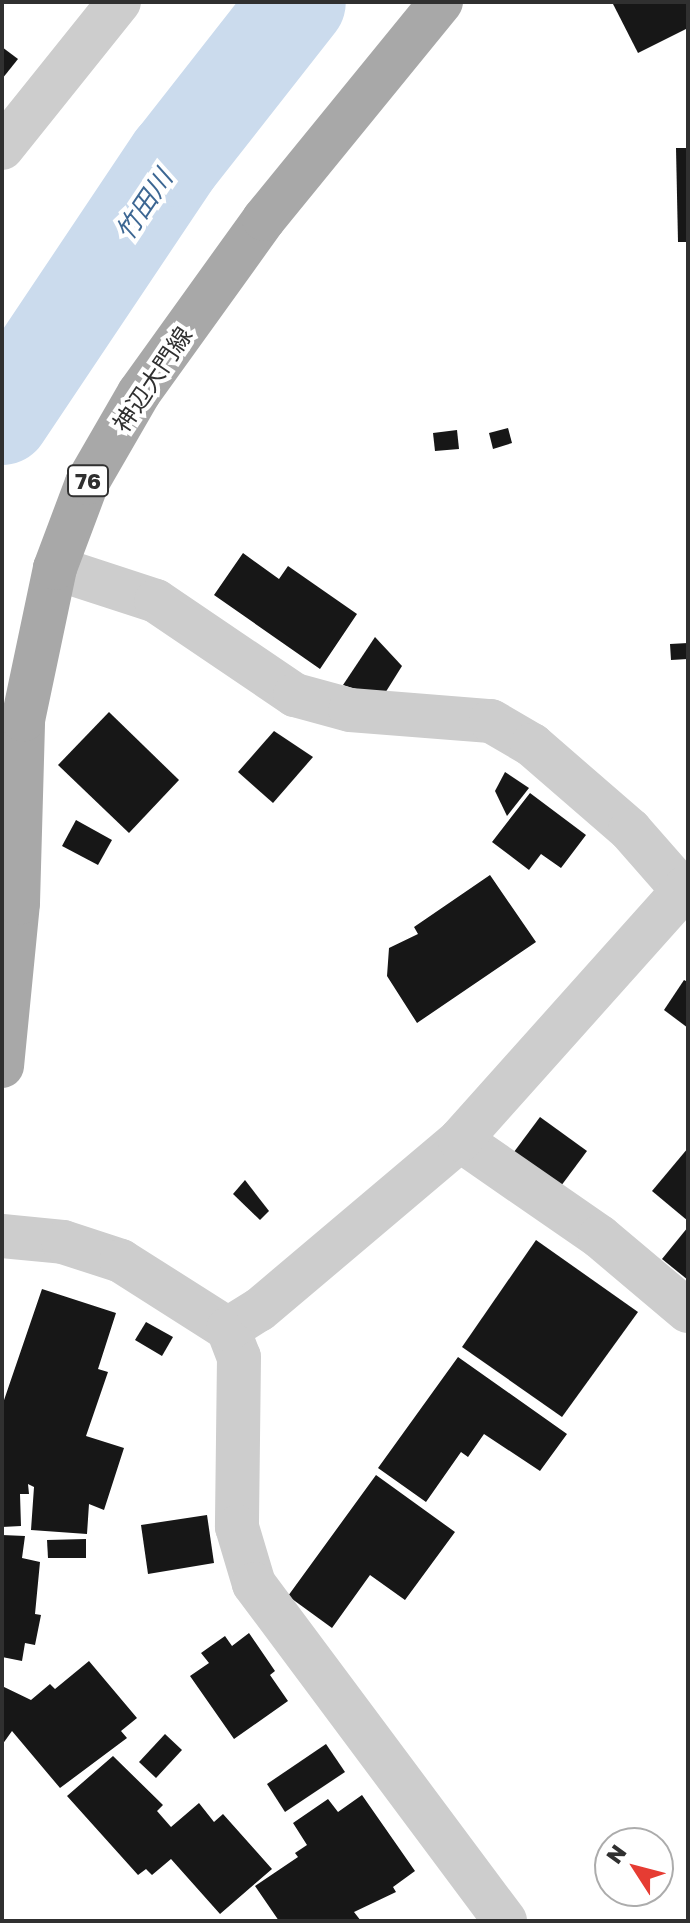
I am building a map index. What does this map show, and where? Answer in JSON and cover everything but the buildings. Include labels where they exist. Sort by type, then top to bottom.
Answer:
[{"type":"main road","name":"神辺大門線","points":[[2,1066],[18,903],[23,720],[55,568],[87,483],[139,393],[264,219],[441,2]]},
{"type":"street","points":[[2,148],[119,2]]},
{"type":"street","points":[[55,568],[156,601],[295,695],[350,710],[491,721],[543,754],[630,830],[687,890],[460,1140],[259,1310],[228,1329]]},
{"type":"street","points":[[460,1140],[600,1237],[688,1311]]},
{"type":"street","points":[[2,1236],[63,1242],[121,1261],[228,1329],[239,1357],[237,1527],[254,1584],[505,1921]]},
{"type":"waterway","name":"竹田川","points":[[2,417],[175,159],[298,2]]}]
